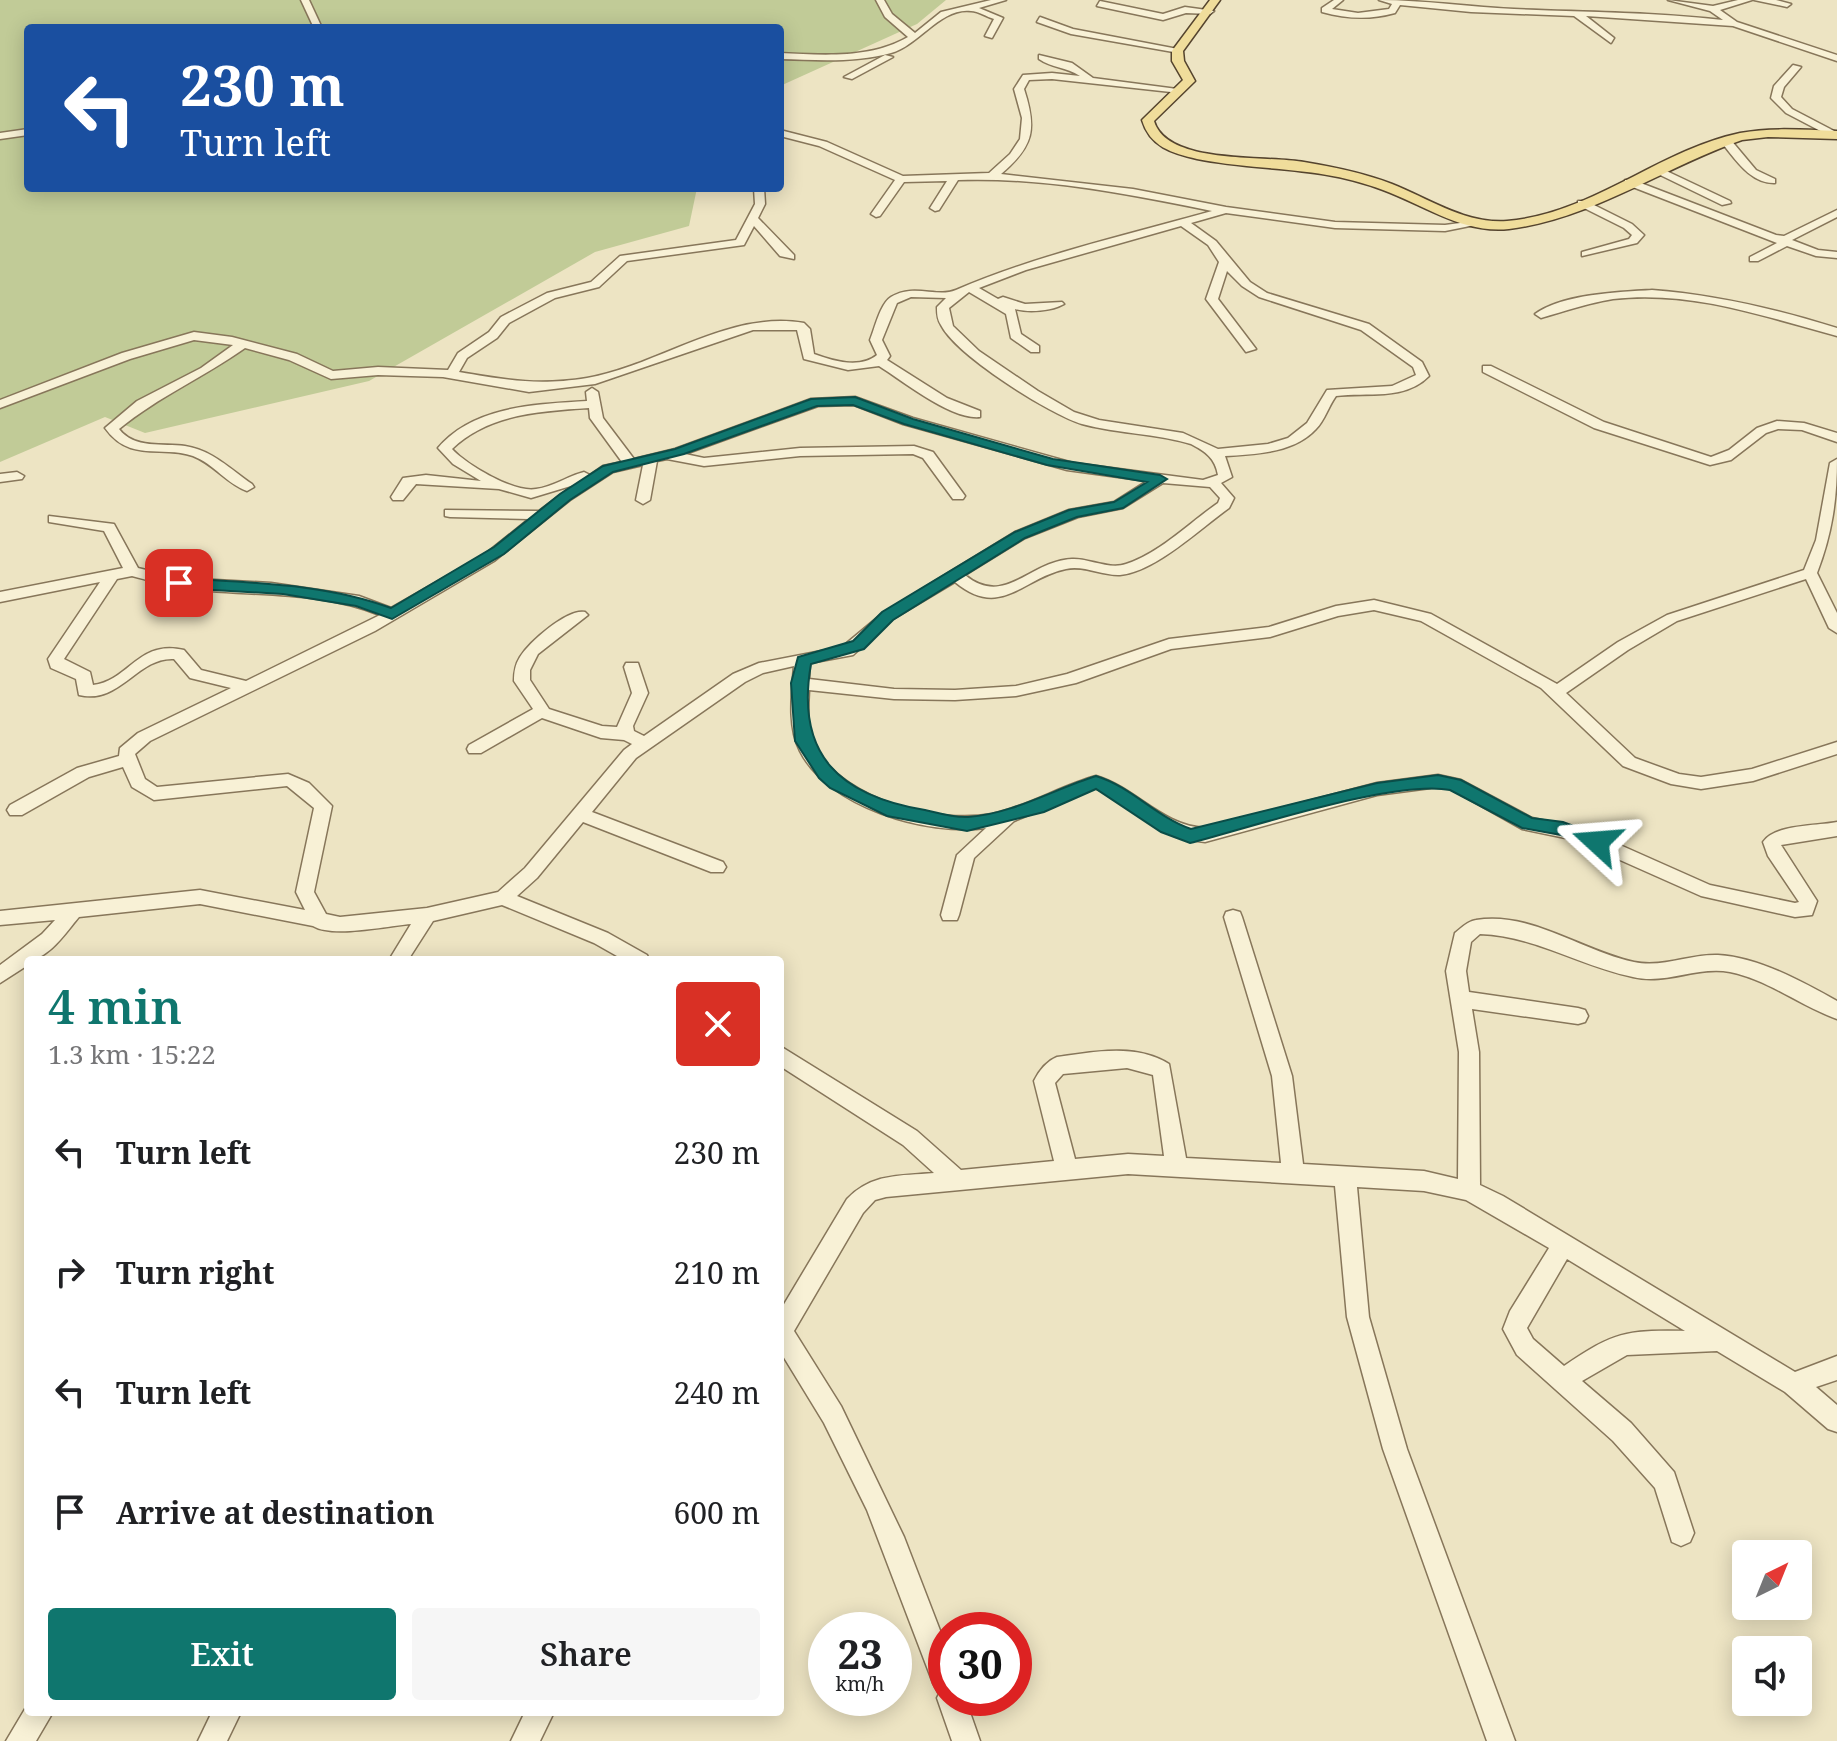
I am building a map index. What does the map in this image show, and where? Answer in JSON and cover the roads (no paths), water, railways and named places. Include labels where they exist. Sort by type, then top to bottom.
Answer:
[{"type":"main road","points":[[1212,6],[1179,50],[1178,60],[1189,81],[1158,106],[1148,120],[1151,135],[1169,147],[1200,156],[1284,162],[1352,176],[1471,223],[1521,223],[1582,203],[1726,141],[1768,133],[1835,134]]},
{"type":"street","points":[[305,0],[316,24]]},
{"type":"street","points":[[880,0],[888,15],[913,36]]},
{"type":"street","points":[[784,56],[831,58],[890,51],[944,14],[1002,0]]},
{"type":"street","points":[[1339,0],[1325,10],[1367,16],[1392,11],[1397,2]]},
{"type":"street","points":[[1383,0],[1499,13],[1654,14],[1734,24],[1837,58]]},
{"type":"street","points":[[1499,0],[1499,13]]},
{"type":"street","points":[[1672,0],[1713,9],[1734,24]]},
{"type":"street","points":[[1713,9],[1748,0]]},
{"type":"street","points":[[1758,0],[1787,4]]},
{"type":"street","points":[[1100,4],[1163,17],[1212,6]]},
{"type":"street","points":[[974,9],[999,18],[989,36]]},
{"type":"street","points":[[1577,14],[1611,40]]},
{"type":"street","points":[[1040,20],[1071,31],[1179,50]]},
{"type":"street","points":[[1816,42],[1837,50]]},
{"type":"street","points":[[849,77],[885,60],[890,51]]},
{"type":"street","points":[[1042,57],[1051,63],[1066,64],[1094,81]]},
{"type":"street","points":[[1796,67],[1779,86],[1776,98],[1789,111],[1835,134]]},
{"type":"street","points":[[992,176],[1016,157],[1027,141],[1027,109],[1019,89],[1026,77],[1036,75],[1180,90]]},
{"type":"street","points":[[0,136],[24,133]]},
{"type":"street","points":[[784,135],[795,142],[836,149],[901,179],[992,176],[1120,190],[1226,210],[1335,225],[1445,228],[1471,223]]},
{"type":"street","points":[[1726,141],[1752,172],[1771,181]]},
{"type":"street","points":[[1658,170],[1726,203]]},
{"type":"street","points":[[935,208],[955,177]]},
{"type":"street","points":[[876,214],[901,179]]},
{"type":"street","points":[[1629,182],[1692,209],[1816,253],[1837,255]]},
{"type":"street","points":[[452,374],[462,356],[493,335],[505,320],[543,299],[595,285],[629,256],[680,253],[740,243],[762,197],[760,192]]},
{"type":"street","points":[[1582,203],[1628,226],[1638,235],[1633,241],[1586,254]]},
{"type":"street","points":[[1184,223],[1212,243],[1225,262],[1253,290],[1365,327],[1418,365],[1423,376],[1415,384],[1399,388],[1332,393],[1315,423],[1295,439],[1262,448],[1217,453],[1188,439],[1095,423],[1069,414],[1002,373],[953,334],[943,318],[943,307],[954,295],[969,287],[1022,268],[1226,210]]},
{"type":"street","points":[[1754,259],[1782,240],[1837,213]]},
{"type":"street","points":[[752,218],[769,234],[777,249],[790,257]]},
{"type":"street","points":[[1225,262],[1212,299],[1250,349]]},
{"type":"street","points":[[969,287],[1012,312],[1015,335],[1035,349]]},
{"type":"street","points":[[0,404],[182,338],[207,336],[293,357],[331,375],[378,371],[452,374],[519,388],[591,381],[752,326],[800,326],[804,329],[806,353],[813,358],[850,366],[880,361],[884,356],[876,340],[892,301],[909,293],[954,295]]},
{"type":"street","points":[[1541,314],[1597,295],[1646,294],[1733,303],[1837,332]]},
{"type":"street","points":[[988,298],[1024,308],[1058,304]]},
{"type":"street","points":[[243,344],[205,371],[142,404],[112,428],[115,434],[143,448],[199,454],[247,487]]},
{"type":"street","points":[[880,361],[942,401],[975,414]]},
{"type":"street","points":[[1487,369],[1599,425],[1710,461],[1723,460],[1771,426],[1801,426],[1837,438]]},
{"type":"street","points":[[591,381],[597,418],[630,463]]},
{"type":"street","points":[[594,404],[527,409],[473,428],[446,445],[448,456],[503,485],[530,494],[630,463],[668,455],[816,402],[845,399],[1052,463],[1160,479],[1214,483],[1225,477],[1217,453]]},
{"type":"street","points":[[668,455],[704,462],[788,453],[914,450],[928,455],[958,496]]},
{"type":"street","points":[[643,500],[651,458]]},
{"type":"street","points":[[1835,470],[1830,510],[1810,573],[1837,628]]},
{"type":"street","points":[[321,923],[305,892],[323,806],[298,782],[276,780],[154,794],[138,783],[126,752],[144,737],[392,614],[489,558],[604,471]]},
{"type":"street","points":[[0,478],[17,476]]},
{"type":"street","points":[[398,497],[408,481],[417,478],[472,487],[503,485]]},
{"type":"street","points":[[0,918],[216,898],[321,923],[427,915],[503,898],[531,873],[618,766],[749,672],[833,655],[858,645],[888,616],[1034,529],[1074,513],[1118,505],[1160,479]]},
{"type":"street","points":[[957,576],[971,591],[985,596],[1005,591],[1069,563],[1127,569],[1224,505],[1227,498],[1214,483]]},
{"type":"street","points":[[450,513],[542,515]]},
{"type":"street","points":[[54,519],[104,525],[114,530],[132,571]]},
{"type":"street","points":[[0,597],[132,571],[179,583],[271,588],[359,601],[392,614]]},
{"type":"street","points":[[113,573],[56,659],[57,664],[84,676],[85,691],[122,681],[147,657],[156,653],[178,654],[200,676],[246,686]]},
{"type":"street","points":[[1558,691],[1623,646],[1672,618],[1810,573]]},
{"type":"street","points":[[799,683],[894,694],[955,695],[1016,691],[1070,679],[1169,644],[1270,632],[1336,611],[1374,605],[1441,623],[1558,691],[1629,762],[1677,780],[1701,783],[1753,775],[1837,748]]},
{"type":"street","points":[[541,712],[541,707],[522,681],[523,667],[535,649],[580,615]]},
{"type":"street","points":[[803,660],[799,683],[807,750],[836,784],[893,811],[967,824],[1015,813],[1096,782],[1114,790],[1167,828],[1190,836],[1205,835],[1377,789],[1438,781],[1455,784],[1528,824],[1578,834],[1707,891],[1795,910],[1805,910],[1808,901],[1774,851],[1772,842],[1778,838],[1837,829]]},
{"type":"street","points":[[627,734],[625,726],[640,693],[632,667]]},
{"type":"street","points":[[475,749],[541,712],[601,732],[627,734],[646,744]]},
{"type":"street","points":[[16,810],[83,772],[127,760]]},
{"type":"street","points":[[950,915],[966,855],[976,842],[1015,813]]},
{"type":"street","points":[[579,814],[717,867]]},
{"type":"street","points":[[967,824],[976,842]]},
{"type":"street","points":[[503,898],[601,938],[633,956]]},
{"type":"street","points":[[26,956],[49,939],[73,911]]},
{"type":"street","points":[[401,956],[427,915]]},
{"type":"street","points":[[1233,917],[1282,1076],[1293,1174]]},
{"type":"street","points":[[1469,1191],[1469,1052],[1456,971],[1462,938],[1476,927],[1548,936],[1638,972],[1659,974],[1723,963],[1808,994],[1837,1011]]},
{"type":"street","points":[[0,975],[24,957]]},
{"type":"street","points":[[1461,999],[1578,1016]]},
{"type":"street","points":[[784,1058],[910,1138],[957,1180]]},
{"type":"street","points":[[1067,1169],[1044,1081],[1057,1066],[1133,1060],[1156,1064],[1162,1070],[1176,1165]]},
{"type":"street","points":[[784,1326],[855,1206],[868,1192],[886,1187],[1128,1164],[1424,1181],[1469,1191],[1563,1244],[1793,1384],[1837,1420]]},
{"type":"street","points":[[1345,1177],[1358,1317],[1395,1449],[1501,1741]]},
{"type":"street","points":[[1563,1244],[1515,1329],[1525,1347],[1622,1432],[1665,1481],[1681,1533]]},
{"type":"street","points":[[784,1338],[820,1386],[868,1483],[928,1637]]},
{"type":"street","points":[[1563,1380],[1620,1345],[1636,1342],[1686,1345],[1719,1339]]},
{"type":"street","points":[[1793,1384],[1837,1368]]},
{"type":"street","points":[[20,1741],[36,1716]]},
{"type":"street","points":[[212,1741],[225,1716]]},
{"type":"street","points":[[525,1741],[538,1716]]},
{"type":"street","points":[[957,1716],[966,1741]]}]
